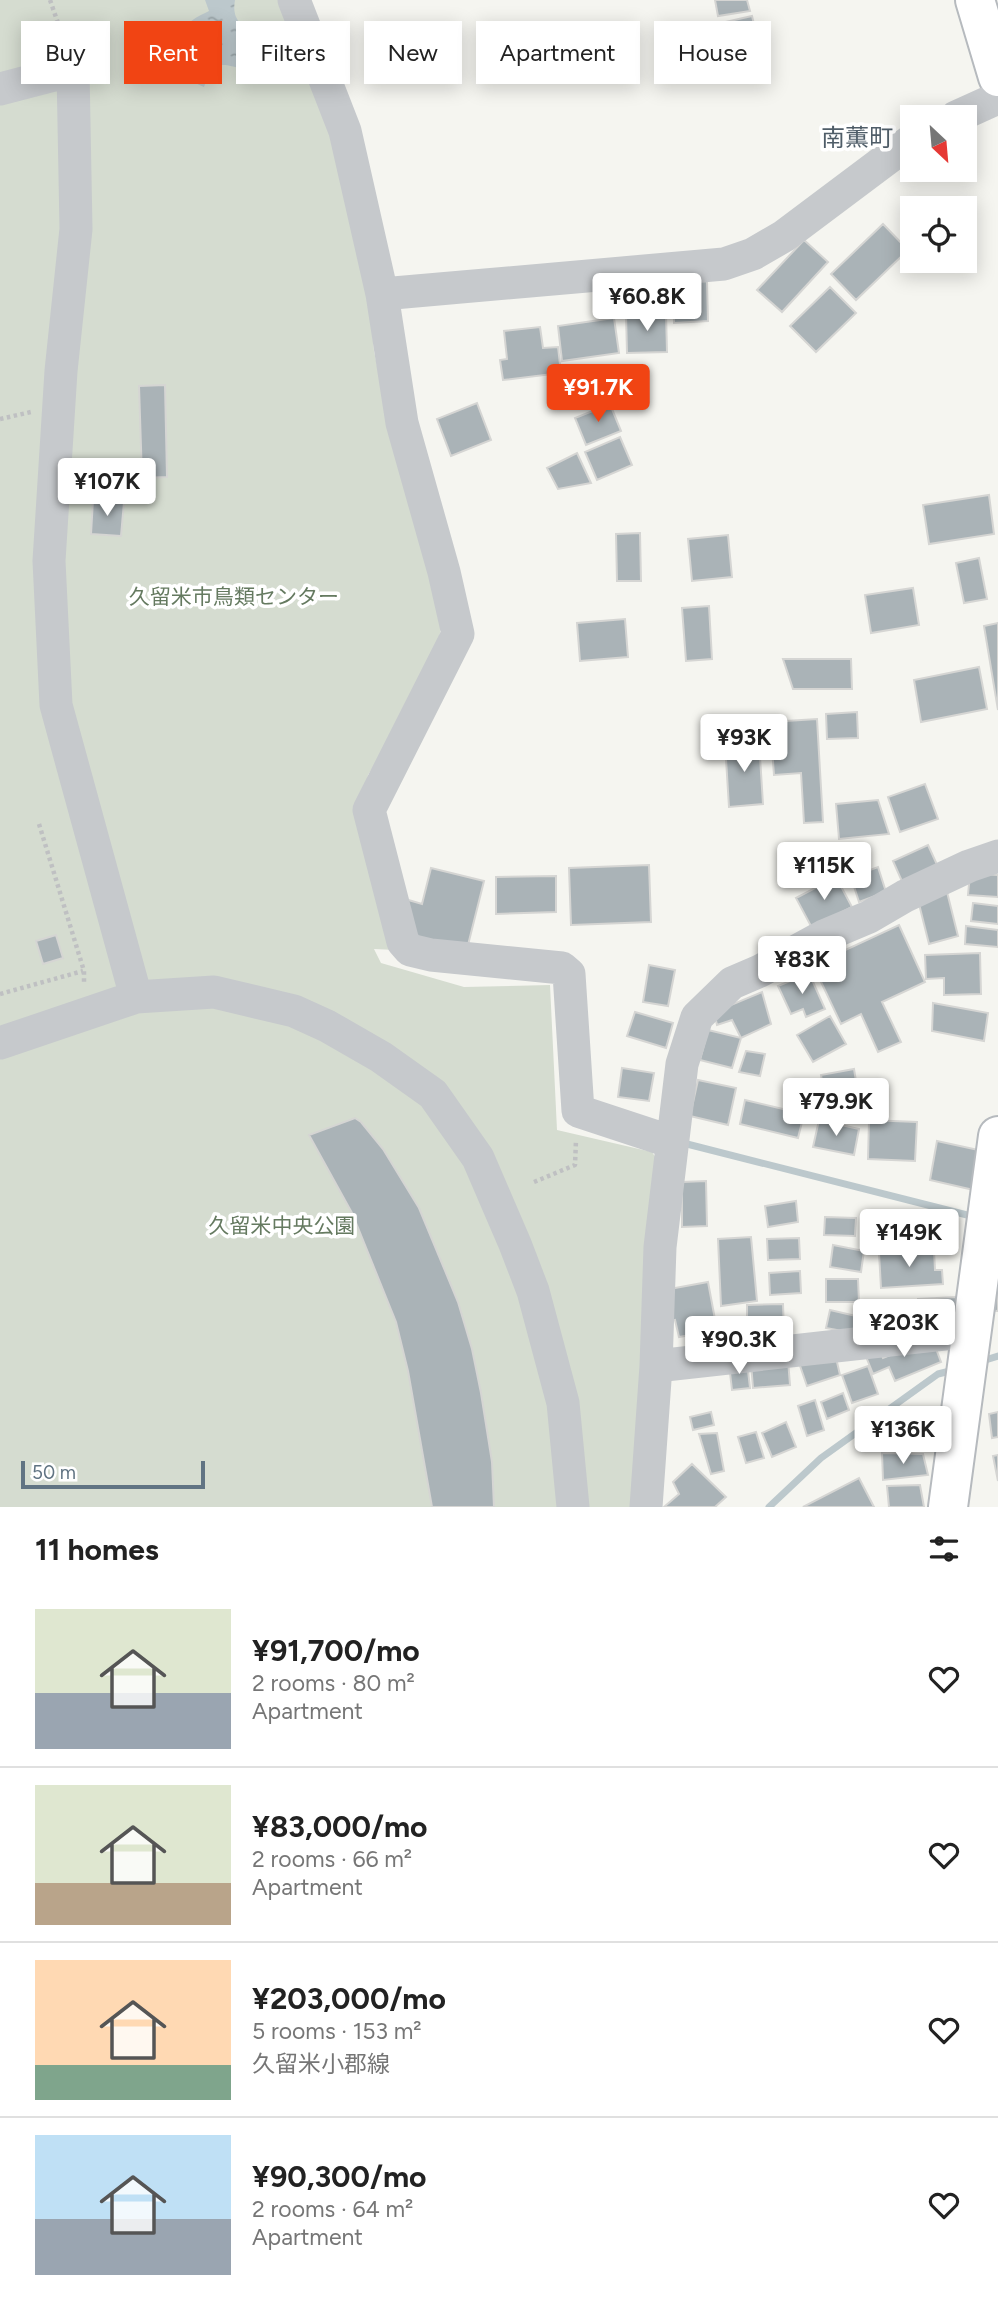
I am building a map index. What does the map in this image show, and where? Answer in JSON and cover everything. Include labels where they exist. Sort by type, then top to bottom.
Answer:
[{"type":"main road","points":[[975,0],[998,77]]},
{"type":"main road","points":[[948,1507],[994,1189],[998,1136]]},
{"type":"street","points":[[294,0],[345,131],[382,294],[402,423],[444,572],[458,634],[369,810],[403,942],[410,950],[431,955],[562,968],[569,974],[578,1111],[672,1142]]},
{"type":"street","points":[[0,89],[21,84]]},
{"type":"street","points":[[74,84],[76,229],[61,371],[49,561],[57,705],[136,997]]},
{"type":"street","points":[[977,108],[998,98]]},
{"type":"street","points":[[382,294],[724,264],[752,254],[784,236],[900,149]]},
{"type":"street","points":[[646,1507],[656,1366],[660,1247],[682,1064],[697,1017],[732,983],[824,936],[869,917],[905,895],[998,856]]},
{"type":"street","points":[[0,1043],[136,997],[214,992],[294,1011],[327,1026],[382,1057],[433,1094],[478,1158],[508,1225],[533,1291],[563,1403],[573,1507]]},
{"type":"street","points":[[656,1366],[972,1331]]},
{"type":"path","points":[[51,0],[58,21]]},
{"type":"path","points":[[39,824],[84,971],[86,1013]]},
{"type":"path","points":[[0,994],[84,971]]},
{"type":"path","points":[[534,1182],[575,1165],[578,1111]]},
{"type":"green space","name":"久留米中央公園","points":[[0,0],[280,0],[288,21],[236,21],[236,84],[313,84],[335,142],[365,258],[374,351],[391,435],[442,623],[432,672],[368,775],[361,813],[396,950],[374,949],[381,963],[464,987],[550,985],[557,1130],[652,1152],[661,1166],[636,1507],[0,1507]]},
{"type":"water","points":[[205,0],[235,0],[235,15],[238,21],[236,21],[236,67],[222,65],[222,21],[191,21],[209,11]]},
{"type":"building","points":[[715,0],[747,0],[750,11],[718,16]]},
{"type":"building","points":[[752,16],[753,21],[730,21]]},
{"type":"building","points":[[883,224],[900,242],[900,258],[856,300],[831,274]]},
{"type":"building","points":[[804,240],[828,262],[782,312],[757,290]]},
{"type":"building","points":[[707,281],[708,321],[674,323],[673,283]]},
{"type":"building","points":[[830,287],[856,313],[816,352],[790,326]]},
{"type":"building","points":[[666,312],[667,352],[627,353],[626,314]]},
{"type":"building","points":[[614,318],[619,353],[562,361],[558,326]]},
{"type":"building","points":[[540,327],[543,348],[558,347],[561,373],[503,380],[500,360],[507,359],[504,331]]},
{"type":"building","points":[[596,373],[605,392],[578,404],[569,385]]},
{"type":"building","points":[[165,385],[167,477],[142,478],[139,386]]},
{"type":"building","points":[[477,403],[491,440],[451,456],[437,419]]},
{"type":"building","points":[[610,404],[621,431],[586,445],[575,418]]},
{"type":"building","points":[[620,437],[632,465],[597,480],[585,452]]},
{"type":"building","points":[[577,453],[591,483],[558,489],[547,468]]},
{"type":"building","points":[[989,495],[994,534],[929,544],[923,505]]},
{"type":"building","points":[[93,500],[124,502],[121,536],[91,534]]},
{"type":"building","points":[[640,533],[641,581],[617,581],[616,534]]},
{"type":"building","points":[[728,535],[732,577],[692,581],[688,539]]},
{"type":"building","points":[[979,558],[987,599],[964,603],[956,563]]},
{"type":"building","points":[[913,588],[919,625],[871,633],[865,595]]},
{"type":"building","points":[[709,606],[712,659],[686,661],[682,608]]},
{"type":"building","points":[[625,619],[628,657],[580,661],[577,623]]},
{"type":"building","points":[[998,623],[998,710],[984,626]]},
{"type":"building","points":[[783,659],[851,659],[852,689],[793,689]]},
{"type":"building","points":[[979,667],[987,709],[921,722],[914,680]]},
{"type":"building","points":[[857,712],[858,738],[827,739],[826,714]]},
{"type":"building","points":[[817,719],[823,822],[804,823],[801,773],[774,775],[770,722]]},
{"type":"building","points":[[759,741],[763,804],[729,807],[725,743]]},
{"type":"building","points":[[925,784],[938,819],[900,832],[888,797]]},
{"type":"building","points":[[878,800],[889,834],[839,839],[836,804]]},
{"type":"building","points":[[928,845],[939,869],[904,886],[893,861]]},
{"type":"building","points":[[649,865],[651,922],[571,925],[569,868]]},
{"type":"building","points":[[878,867],[886,892],[859,902],[851,877]]},
{"type":"building","points":[[431,868],[484,881],[466,953],[414,939],[405,899],[422,904]]},
{"type":"building","points":[[970,873],[998,875],[998,897],[968,895]]},
{"type":"building","points":[[556,876],[556,912],[496,914],[496,877]]},
{"type":"building","points":[[836,877],[852,907],[812,928],[796,898]]},
{"type":"building","points":[[946,888],[958,936],[929,944],[917,896]]},
{"type":"building","points":[[973,903],[998,906],[998,924],[971,921]]},
{"type":"building","points":[[899,925],[925,982],[882,1002],[901,1042],[878,1052],[861,1014],[841,1024],[813,965]]},
{"type":"building","points":[[966,926],[998,930],[998,947],[965,944]]},
{"type":"building","points":[[56,935],[63,958],[43,964],[36,941]]},
{"type":"building","points":[[980,953],[981,994],[944,995],[944,978],[926,979],[925,955]]},
{"type":"building","points":[[649,965],[675,970],[668,1006],[643,1002]]},
{"type":"building","points":[[809,973],[825,1009],[806,1017],[803,1009],[791,1014],[778,986]]},
{"type":"building","points":[[762,992],[771,1024],[741,1038],[732,1020],[717,1025],[714,1012]]},
{"type":"building","points":[[933,1003],[988,1013],[984,1041],[932,1031]]},
{"type":"building","points":[[635,1012],[673,1023],[666,1048],[627,1036]]},
{"type":"building","points":[[830,1016],[846,1044],[813,1062],[797,1035]]},
{"type":"building","points":[[708,1030],[741,1038],[732,1068],[700,1060]]},
{"type":"building","points":[[746,1051],[765,1054],[760,1076],[739,1072]]},
{"type":"building","points":[[622,1068],[654,1073],[649,1101],[618,1097]]},
{"type":"building","points":[[854,1069],[858,1093],[825,1099],[821,1075]]},
{"type":"building","points":[[698,1080],[736,1088],[728,1125],[690,1116]]},
{"type":"building","points":[[745,1100],[804,1114],[798,1138],[740,1124]]},
{"type":"building","points":[[355,1118],[383,1149],[419,1208],[458,1302],[481,1393],[492,1462],[494,1507],[432,1507],[408,1371],[396,1322],[352,1213],[309,1135]]},
{"type":"building","points":[[819,1120],[859,1129],[854,1155],[813,1147]]},
{"type":"building","points":[[869,1120],[917,1122],[915,1161],[868,1159]]},
{"type":"building","points":[[937,1141],[983,1151],[978,1191],[930,1180]]},
{"type":"building","points":[[706,1181],[707,1226],[682,1227],[682,1182]]},
{"type":"building","points":[[796,1201],[798,1222],[768,1227],[765,1206]]},
{"type":"building","points":[[825,1217],[856,1218],[855,1236],[824,1235]]},
{"type":"building","points":[[751,1237],[757,1301],[721,1306],[718,1239]]},
{"type":"building","points":[[799,1238],[800,1259],[768,1260],[767,1239]]},
{"type":"building","points":[[833,1245],[864,1251],[861,1272],[830,1267]]},
{"type":"building","points":[[934,1250],[935,1270],[942,1270],[943,1284],[881,1288],[879,1253]]},
{"type":"building","points":[[800,1271],[801,1293],[770,1295],[769,1273]]},
{"type":"building","points":[[826,1279],[858,1279],[859,1302],[826,1302]]},
{"type":"building","points":[[708,1282],[717,1330],[679,1337],[675,1320],[670,1321],[664,1290]]},
{"type":"building","points":[[985,1285],[998,1286],[998,1311],[983,1310]]},
{"type":"building","points":[[956,1297],[957,1311],[949,1311],[950,1328],[920,1330],[918,1299]]},
{"type":"building","points":[[902,1303],[904,1326],[872,1328],[871,1305]]},
{"type":"building","points":[[783,1304],[784,1331],[747,1332],[747,1305]]},
{"type":"building","points":[[830,1310],[856,1316],[853,1333],[826,1328]]},
{"type":"building","points":[[932,1338],[941,1362],[895,1381],[889,1367],[873,1374],[863,1349],[877,1343],[883,1358]]},
{"type":"building","points":[[834,1349],[840,1375],[807,1386],[798,1360]]},
{"type":"building","points":[[788,1360],[790,1385],[753,1388],[751,1363]]},
{"type":"building","points":[[747,1362],[750,1388],[732,1390],[729,1364]]},
{"type":"building","points":[[868,1366],[878,1394],[852,1403],[842,1375]]},
{"type":"building","points":[[843,1393],[849,1410],[827,1419],[821,1402]]},
{"type":"building","points":[[815,1400],[824,1430],[807,1436],[798,1406]]},
{"type":"building","points":[[908,1407],[925,1407],[922,1430],[940,1429],[940,1449],[879,1447],[888,1429]]},
{"type":"building","points":[[711,1412],[714,1425],[693,1430],[690,1417]]},
{"type":"building","points":[[998,1412],[998,1437],[992,1438],[989,1414]]},
{"type":"building","points":[[786,1422],[796,1447],[772,1457],[762,1433]]},
{"type":"building","points":[[756,1432],[764,1458],[746,1463],[738,1437]]},
{"type":"building","points":[[717,1433],[724,1471],[711,1474],[699,1434]]},
{"type":"building","points":[[882,1453],[923,1454],[928,1475],[883,1480]]},
{"type":"building","points":[[998,1455],[998,1481],[993,1456]]},
{"type":"building","points":[[692,1464],[726,1497],[715,1507],[664,1507],[679,1494],[673,1482]]},
{"type":"building","points":[[859,1478],[874,1507],[803,1507]]},
{"type":"building","points":[[920,1485],[924,1507],[889,1507],[887,1486]]},
{"type":"waterway","points":[[687,1144],[975,1217]]},
{"type":"waterway","points":[[979,1362],[998,1356]]},
{"type":"waterway","points":[[769,1507],[821,1458],[938,1374],[954,1370]]},
{"type":"district","name":"南薫町","points":[[857,138]]},
{"type":"park label","name":"久留米市鳥類センター","points":[[234,597]]}]
